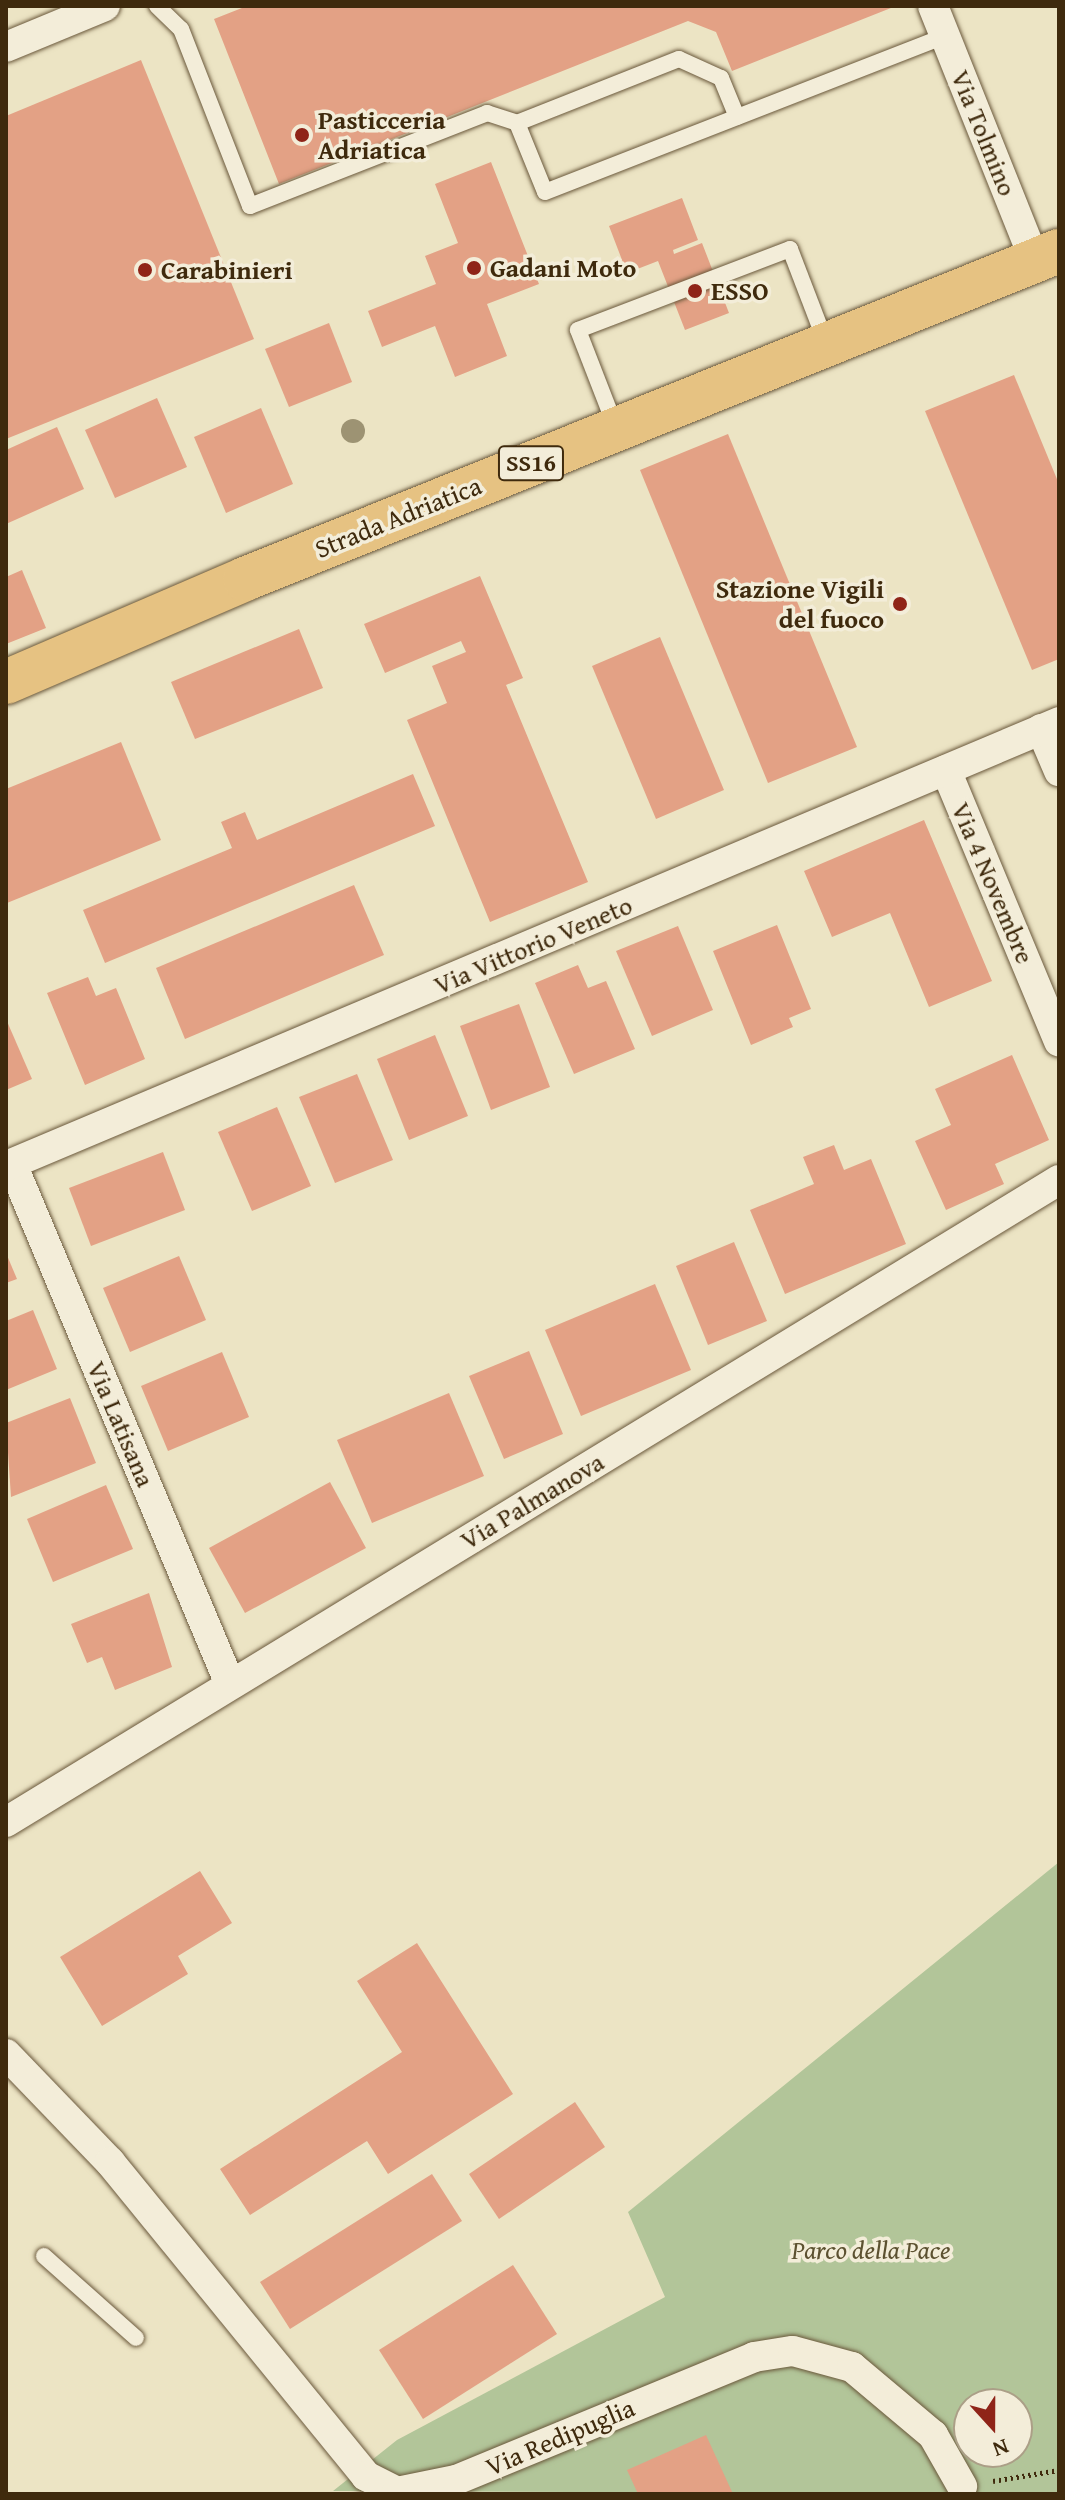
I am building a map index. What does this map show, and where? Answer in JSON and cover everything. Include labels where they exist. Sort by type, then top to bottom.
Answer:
[{"type":"main road","name":"Strada Adriatica","points":[[6,682],[616,429],[1047,256]]},
{"type":"street","points":[[6,47],[105,6]]},
{"type":"street","name":"Via Tolmino","points":[[933,6],[1047,256]]},
{"type":"street","points":[[1050,726],[1059,771]]},
{"type":"street","name":"Via Vittorio Veneto","points":[[9,1165],[1050,726]]},
{"type":"street","name":"Via 4 Novembre","points":[[946,770],[1059,1041]]},
{"type":"street","name":"Via Latisana","points":[[9,1165],[230,1684]]},
{"type":"street","name":"Via Palmanova","points":[[6,1822],[1059,1180]]},
{"type":"street","name":"Via Redipuglia","points":[[6,2054],[131,2186],[366,2476],[397,2492],[456,2480],[754,2357],[793,2351],[852,2367],[933,2435],[962,2486]]},
{"type":"lane","points":[[157,6],[181,29],[250,206],[487,113],[517,123],[679,59],[721,78],[737,117]]},
{"type":"lane","points":[[517,123],[545,192],[945,36]]},
{"type":"lane","points":[[616,429],[578,330],[790,249],[826,344]]},
{"type":"lane","points":[[44,2256],[136,2338]]},
{"type":"path","points":[[962,2486],[1059,2470]]},
{"type":"green space","name":"Parco della Pace","points":[[1059,1862],[1059,2494],[333,2491],[397,2440],[665,2297],[628,2212]]},
{"type":"building","points":[[247,6],[896,6],[732,71],[716,32],[688,21],[279,184],[214,19]]},
{"type":"building","name":"Carabinieri","points":[[141,60],[254,339],[6,439],[6,116]]},
{"type":"building","points":[[491,162],[539,284],[487,304],[507,356],[455,377],[435,326],[382,347],[368,311],[436,284],[425,256],[458,243],[435,184]]},
{"type":"building","points":[[682,198],[698,240],[673,250],[674,254],[702,243],[729,313],[685,330],[658,261],[627,273],[609,226]]},
{"type":"building","points":[[329,323],[352,382],[289,407],[265,349]]},
{"type":"building","points":[[1014,375],[1059,484],[1059,659],[1032,670],[925,411]]},
{"type":"building","points":[[157,398],[187,467],[115,498],[85,430]]},
{"type":"building","points":[[261,408],[293,484],[226,513],[194,437]]},
{"type":"building","points":[[57,427],[84,489],[6,524],[6,450]]},
{"type":"building","points":[[728,434],[857,747],[768,783],[640,470]]},
{"type":"building","points":[[22,570],[46,628],[6,644],[6,577]]},
{"type":"building","points":[[480,576],[523,678],[506,685],[588,882],[490,922],[407,720],[447,703],[432,666],[466,652],[461,641],[385,673],[364,624]]},
{"type":"building","points":[[299,629],[323,688],[195,739],[171,682]]},
{"type":"building","points":[[660,637],[724,790],[656,819],[592,666]]},
{"type":"building","points":[[121,742],[161,840],[7,903],[6,789]]},
{"type":"building","points":[[413,774],[435,826],[105,963],[83,910],[232,848],[221,822],[245,812],[257,840]]},
{"type":"building","points":[[924,820],[992,981],[929,1007],[890,913],[832,937],[804,871]]},
{"type":"building","points":[[354,885],[384,955],[185,1039],[156,968]]},
{"type":"building","points":[[777,925],[811,1009],[789,1018],[793,1027],[751,1045],[713,951]]},
{"type":"building","points":[[678,926],[713,1010],[652,1036],[616,951]]},
{"type":"building","points":[[578,965],[588,988],[606,981],[635,1049],[574,1074],[535,983]]},
{"type":"building","points":[[88,977],[96,996],[116,988],[145,1059],[85,1085],[47,993]]},
{"type":"building","points":[[519,1004],[550,1087],[491,1110],[460,1026]]},
{"type":"building","points":[[6,1019],[32,1079],[6,1090]]},
{"type":"building","points":[[435,1035],[468,1116],[409,1140],[377,1059]]},
{"type":"building","points":[[1012,1055],[1049,1140],[995,1164],[1004,1184],[946,1210],[915,1141],[951,1125],[935,1089]]},
{"type":"building","points":[[357,1074],[393,1160],[335,1183],[299,1097]]},
{"type":"building","points":[[277,1107],[311,1186],[252,1211],[218,1132]]},
{"type":"building","points":[[834,1145],[844,1170],[871,1159],[906,1244],[785,1294],[750,1210],[814,1184],[803,1157]]},
{"type":"building","points":[[163,1152],[185,1210],[91,1246],[69,1188]]},
{"type":"building","points":[[734,1242],[767,1321],[708,1345],[676,1266]]},
{"type":"building","points":[[6,1253],[17,1279],[6,1283]]},
{"type":"building","points":[[179,1256],[206,1320],[130,1352],[103,1288]]},
{"type":"building","points":[[655,1284],[691,1370],[581,1416],[545,1330]]},
{"type":"building","points":[[33,1310],[57,1369],[6,1390],[6,1321]]},
{"type":"building","points":[[529,1351],[563,1434],[504,1459],[469,1376]]},
{"type":"building","points":[[222,1352],[249,1417],[168,1451],[141,1386]]},
{"type":"building","points":[[449,1393],[484,1476],[372,1523],[337,1440]]},
{"type":"building","points":[[70,1398],[96,1463],[11,1497],[6,1423]]},
{"type":"building","points":[[330,1482],[366,1548],[245,1613],[209,1548]]},
{"type":"building","points":[[106,1485],[133,1549],[53,1582],[27,1519]]},
{"type":"building","points":[[149,1593],[172,1667],[115,1690],[102,1657],[87,1663],[71,1624]]},
{"type":"building","points":[[200,1871],[232,1923],[178,1956],[188,1974],[102,2026],[60,1957]]},
{"type":"building","points":[[417,1943],[513,2094],[388,2174],[367,2141],[250,2215],[220,2169],[402,2052],[357,1981]]},
{"type":"building","points":[[575,2102],[605,2147],[499,2219],[469,2174]]},
{"type":"building","points":[[432,2174],[462,2221],[290,2329],[260,2282]]},
{"type":"building","points":[[513,2265],[557,2334],[423,2419],[379,2350]]},
{"type":"building","points":[[706,2435],[733,2494],[638,2494],[627,2470]]},
{"type":"place","name":"Pasticceria Adriatica","points":[[302,135]]},
{"type":"place","name":"Gadani Moto","points":[[474,268]]},
{"type":"place","name":"Carabinieri","points":[[145,270]]},
{"type":"place","name":"ESSO","points":[[695,291]]},
{"type":"place","name":"Stazione Vigili del fuoco","points":[[900,604]]}]
